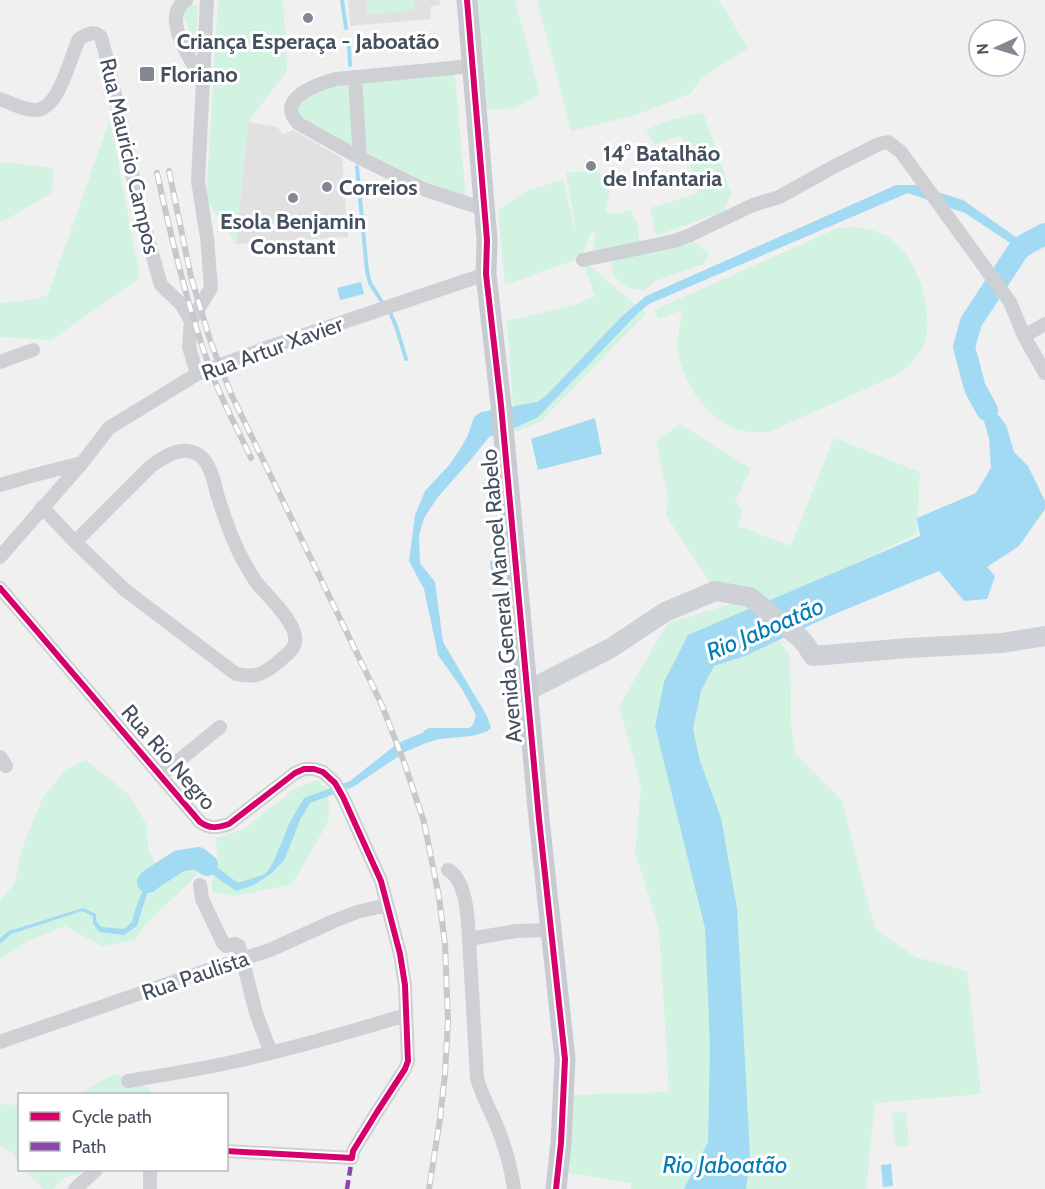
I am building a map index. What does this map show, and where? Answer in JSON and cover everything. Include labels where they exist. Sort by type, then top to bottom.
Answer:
[{"type":"main road","name":"Avenida General Manoel Rabelo","points":[[467,0],[487,240],[486,274],[504,434],[527,691],[565,1059],[561,1143],[556,1189]]},
{"type":"street","points":[[186,0],[180,3],[177,10],[177,31],[202,79]]},
{"type":"street","points":[[198,374],[189,347],[190,321],[211,288],[207,238],[198,181],[207,0]]},
{"type":"street","name":"Rua Mauricio Campos","points":[[0,99],[27,109],[37,110],[46,106],[55,97],[80,39],[93,33],[101,37],[142,219],[161,285],[182,305],[190,321]]},
{"type":"street","points":[[472,66],[336,79],[312,88],[295,99],[291,113],[299,124],[360,158],[426,190],[484,209]]},
{"type":"street","points":[[355,77],[360,158]]},
{"type":"street","points":[[583,260],[674,241],[690,235],[753,205],[779,197],[837,165],[879,144],[888,142],[901,152],[1010,302],[1024,336],[1045,372]]},
{"type":"street","name":"Rua Artur Xavier","points":[[0,557],[82,463],[109,428],[198,374],[266,348],[486,274]]},
{"type":"street","points":[[1024,336],[1045,324]]},
{"type":"street","points":[[0,362],[33,350]]},
{"type":"street","points":[[42,507],[75,542],[125,590],[236,674],[248,677],[261,675],[293,648],[295,635],[291,625],[256,582],[238,552],[227,526],[210,470],[197,453],[174,452],[165,456],[75,542]]},
{"type":"street","points":[[0,485],[82,463]]},
{"type":"street","name":"Rua Rio Negro","points":[[0,588],[194,816],[207,827],[229,824],[286,779],[304,769],[314,769],[323,772],[335,783],[381,881],[400,954],[405,986],[408,1061],[405,1069],[376,1112],[353,1151],[352,1158],[228,1151]]},
{"type":"street","points":[[527,691],[611,648],[665,612],[715,591],[750,597],[800,638],[813,656],[909,648],[1002,644],[1045,636]]},
{"type":"street","points":[[160,776],[220,727]]},
{"type":"street","points":[[448,870],[456,876],[462,890],[467,919],[477,1078],[482,1096],[499,1132],[514,1189]]},
{"type":"street","points":[[200,885],[202,899],[223,943],[226,946],[235,944],[240,948],[256,1013],[271,1053]]},
{"type":"street","name":"Rua Paulista","points":[[0,1042],[270,950],[357,912],[387,905]]},
{"type":"street","points":[[469,939],[516,932],[552,930]]},
{"type":"street","points":[[128,1081],[271,1053],[406,1015]]},
{"type":"street","points":[[75,1189],[95,1171]]},
{"type":"street","points":[[150,1171],[150,1189]]},
{"type":"shaded area","points":[[348,0],[440,0],[440,5],[430,7],[431,19],[350,26]]},
{"type":"shaded area","name":"Esola Benjamin Constant","points":[[248,122],[277,127],[283,134],[293,130],[342,158],[348,237],[236,244]]},
{"type":"green space","points":[[218,0],[283,0],[287,71],[248,122],[236,244],[206,199]]},
{"type":"green space","points":[[366,0],[413,0],[414,10],[367,15]]},
{"type":"green space","points":[[477,0],[515,0],[540,94],[516,108],[486,110]]},
{"type":"green space","points":[[537,0],[719,0],[748,48],[702,78],[690,94],[636,115],[571,131]]},
{"type":"green space","points":[[194,4],[198,7],[195,47],[182,12],[185,6]]},
{"type":"green space","points":[[454,65],[466,200],[297,122],[296,100],[354,75]]},
{"type":"green space","points":[[703,112],[731,193],[724,211],[656,236],[650,208],[698,193],[681,136],[654,145],[646,130],[667,121]]},
{"type":"green space","points":[[110,119],[140,278],[51,340],[0,337],[0,303],[36,299],[48,295]]},
{"type":"green space","points":[[0,162],[54,168],[52,193],[0,221]]},
{"type":"green space","points":[[595,170],[608,180],[610,196],[606,204],[606,211],[612,215],[631,210],[638,226],[639,242],[690,239],[709,253],[704,264],[655,281],[646,290],[630,289],[614,277],[611,263],[618,259],[597,258],[593,250],[595,232],[589,234],[588,243],[581,258],[505,285],[498,210],[526,191],[563,180],[577,238],[566,173]]},
{"type":"green space","points":[[856,227],[883,234],[891,239],[901,248],[916,272],[926,302],[927,317],[924,344],[917,356],[901,373],[769,432],[741,430],[725,424],[714,416],[696,396],[684,371],[678,346],[683,310],[658,319],[654,310],[838,228]]},
{"type":"green space","points":[[581,258],[646,314],[540,422],[515,432],[507,321],[574,305],[595,296]]},
{"type":"green space","points":[[680,424],[751,469],[735,502],[743,510],[738,526],[791,546],[834,438],[920,472],[917,534],[783,598],[758,603],[715,591],[666,515],[668,500],[656,441]]},
{"type":"green space","points":[[748,599],[790,656],[794,752],[842,801],[875,929],[915,957],[967,971],[981,1094],[875,1103],[866,1189],[631,1189],[631,1183],[564,1172],[571,1095],[669,1092],[659,928],[635,853],[641,786],[619,706],[668,623]]},
{"type":"green space","points":[[86,760],[129,795],[147,825],[148,849],[157,867],[203,847],[196,876],[145,925],[135,940],[102,946],[65,926],[28,941],[0,959],[0,901],[15,883],[21,851],[42,799],[65,770]]},
{"type":"green space","points":[[316,780],[327,788],[328,822],[296,878],[289,885],[252,893],[232,896],[212,891],[212,879],[217,859],[216,838],[244,829],[296,788]]},
{"type":"green space","points":[[115,1074],[150,1089],[151,1093],[84,1093],[90,1087]]},
{"type":"green space","points":[[0,1104],[18,1104],[18,1162],[12,1152],[0,1147]]},
{"type":"green space","points":[[906,1112],[909,1146],[895,1147],[892,1113]]},
{"type":"green space","points":[[25,1171],[82,1171],[65,1177],[53,1189],[43,1189]]},
{"type":"water","points":[[896,185],[915,185],[963,200],[1026,244],[1019,249],[965,213],[908,193],[649,304],[538,417],[489,437],[438,497],[424,518],[419,536],[420,563],[435,582],[443,642],[487,716],[491,728],[472,736],[439,739],[426,743],[405,752],[353,787],[310,803],[300,820],[284,860],[272,873],[254,885],[236,891],[202,864],[182,868],[151,881],[137,926],[124,935],[99,932],[93,923],[93,916],[82,911],[11,934],[0,944],[0,938],[9,931],[83,908],[96,914],[96,921],[101,927],[124,929],[132,922],[148,878],[196,855],[203,856],[238,883],[263,875],[269,870],[290,822],[304,798],[350,781],[398,743],[429,728],[469,728],[473,725],[476,715],[462,689],[438,655],[424,589],[409,561],[415,515],[425,491],[450,464],[462,446],[474,417],[481,412],[537,402],[546,396],[621,317],[646,296]]},
{"type":"water","points":[[361,282],[364,294],[340,300],[337,288]]},
{"type":"water","name":"Rio Jaboatão","points":[[972,381],[1006,425],[1014,452],[1028,466],[1045,501],[1045,509],[1019,546],[987,567],[995,576],[987,599],[964,601],[939,571],[830,616],[745,656],[714,666],[701,691],[693,729],[700,761],[721,818],[737,908],[750,1157],[746,1189],[684,1189],[708,1142],[710,1047],[705,928],[655,726],[664,682],[688,635],[920,536],[917,518],[976,493],[991,468],[989,438]]},
{"type":"water","points":[[595,418],[602,454],[538,470],[531,439]]},
{"type":"water","points":[[502,560],[504,582],[492,582],[490,561]]},
{"type":"water","points":[[891,1164],[893,1186],[883,1187],[881,1165]]},
{"type":"waterway","points":[[342,0],[346,28]]},
{"type":"waterway","points":[[349,46],[350,65]]},
{"type":"waterway","points":[[357,167],[367,271],[370,283],[382,302]]},
{"type":"waterway","name":"Rio Jaboatão","points":[[987,410],[975,388],[964,347],[971,322],[1019,249],[1045,234]]},
{"type":"waterway","points":[[391,315],[406,359]]},
{"type":"waterway","points":[[148,882],[179,861],[198,858],[207,865]]},
{"type":"railway","points":[[169,171],[191,277],[211,343],[232,396],[381,703],[424,822],[439,897],[445,944],[448,1021],[440,1119],[429,1189]]},
{"type":"railway","points":[[157,173],[195,325],[212,374],[251,458]]},
{"type":"marked path","points":[[347,1189],[352,1158]]},
{"type":"cycle path","points":[[467,0],[487,240],[486,274],[501,405],[539,819],[565,1059],[561,1143],[556,1189]]},
{"type":"cycle path","points":[[0,588],[200,822],[214,827],[229,824],[295,773],[304,769],[314,769],[323,772],[335,783],[381,881],[400,954],[405,985],[408,1061],[405,1069],[353,1151],[352,1158],[228,1151]]},
{"type":"place","name":"Criança Esperaça - Jaboatão","points":[[308,18]]},
{"type":"place","name":"Floriano","points":[[147,74]]},
{"type":"place","name":"14° Batalhão de Infantaria","points":[[591,166]]},
{"type":"place","name":"Correios","points":[[327,187]]},
{"type":"place","name":"Esola Benjamin Constant","points":[[293,198]]}]
